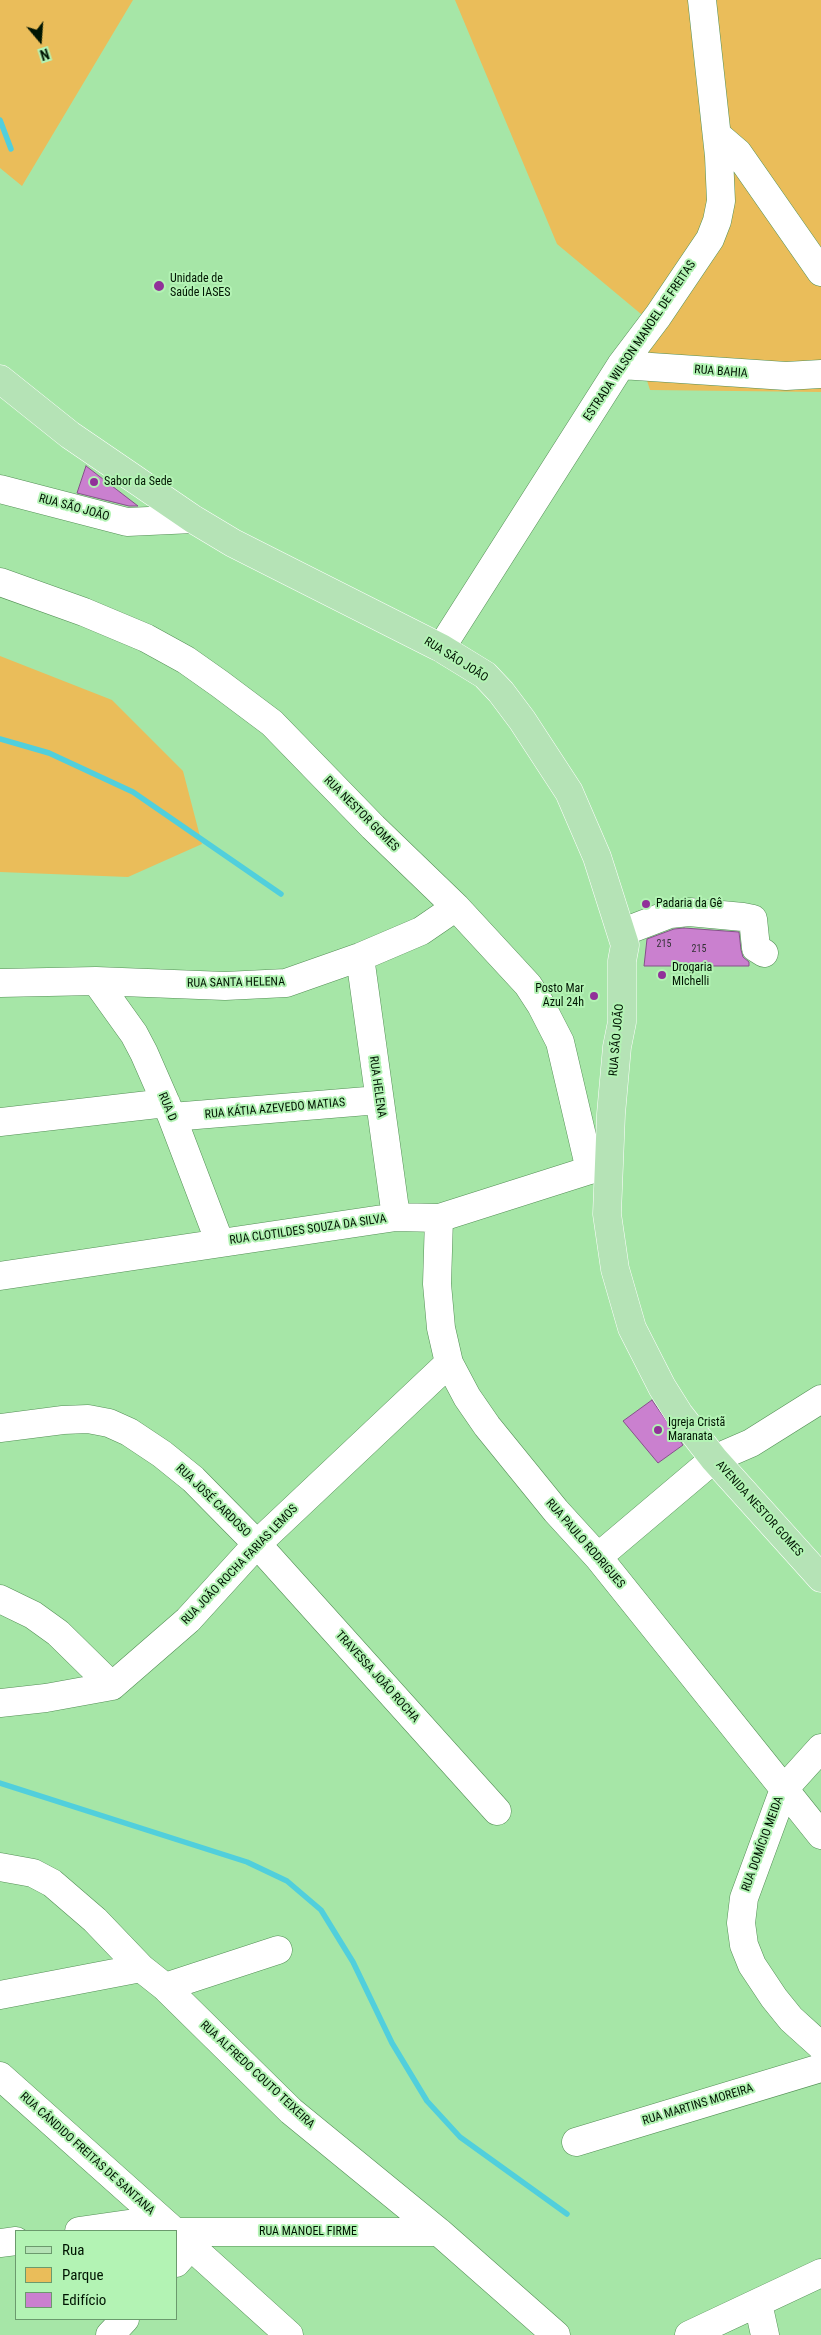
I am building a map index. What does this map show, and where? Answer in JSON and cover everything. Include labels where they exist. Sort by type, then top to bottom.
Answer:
[{"type":"main road","points":[[0,379],[70,435],[193,519]]},
{"type":"main road","name":"RUA SÃO JOÃO","points":[[193,519],[233,543],[441,648],[484,675],[501,692],[569,792],[597,857],[623,932],[625,945],[622,961],[622,1022],[599,1165]]},
{"type":"main road","name":"AVENIDA NESTOR GOMES","points":[[599,1165],[615,1268],[632,1328],[662,1388],[679,1414],[714,1459],[821,1578]]},
{"type":"street","name":"ESTRADA WILSON MANOEL DE FREITAS","points":[[441,648],[621,365],[658,316],[710,239],[717,221],[721,202],[717,135],[702,0]]},
{"type":"street","points":[[717,135],[738,153],[821,272]]},
{"type":"street","name":"RUA BAHIA","points":[[621,365],[786,376],[821,374]]},
{"type":"street","name":"RUA SÃO JOÃO","points":[[0,489],[127,522],[193,519]]},
{"type":"street","name":"RUA NESTOR GOMES","points":[[0,582],[84,612],[146,638],[186,660],[272,723],[372,827],[456,907],[528,986],[560,1042],[599,1165]]},
{"type":"street","name":"RUA SANTA HELENA","points":[[0,983],[96,981],[225,986],[286,983],[360,957],[421,931],[456,907]]},
{"type":"street","points":[[623,932],[670,914],[689,912],[743,917],[753,919],[756,948],[764,953]]},
{"type":"street","name":"RUA HELENA","points":[[360,957],[396,1217]]},
{"type":"street","name":"RUA D","points":[[96,981],[134,1034],[169,1110],[220,1243]]},
{"type":"street","name":"RUA KÁTIA AZEVEDO MATIAS","points":[[0,1122],[169,1110],[379,1100]]},
{"type":"street","name":"RUA CLOTILDES SOUZA DA SILVA","points":[[0,1276],[396,1217],[439,1218],[599,1165]]},
{"type":"street","name":"RUA PAULO RODRIGUES","points":[[439,1218],[437,1284],[441,1328],[449,1363],[487,1426],[556,1511],[598,1557],[821,1835]]},
{"type":"street","name":"RUA JOÃO ROCHA FARIAS LEMOS","points":[[112,1686],[188,1620],[257,1544],[449,1363]]},
{"type":"street","points":[[598,1557],[714,1459],[751,1444],[821,1399]]},
{"type":"street","name":"RUA JOSÉ CARDOSO","points":[[0,1428],[63,1420],[88,1419],[109,1423],[129,1432],[192,1479],[257,1544]]},
{"type":"street","name":"TRAVESSA JOÃO ROCHA","points":[[257,1544],[498,1810]]},
{"type":"street","points":[[0,1599],[33,1615],[58,1633],[112,1686]]},
{"type":"street","points":[[0,1703],[37,1700],[112,1686]]},
{"type":"street","name":"RUA DOMÍCIO MEIDA","points":[[821,1748],[784,1789],[744,1898],[741,1923],[744,1945],[752,1965],[791,2020],[821,2046]]},
{"type":"street","name":"RUA ALFREDO COUTO TEIXEIRA","points":[[0,1867],[33,1873],[52,1883],[95,1920],[141,1968],[165,1987],[291,2111],[439,2232],[556,2335]]},
{"type":"street","points":[[165,1987],[278,1950]]},
{"type":"street","points":[[0,1995],[141,1968]]},
{"type":"street","name":"RUA MARTINS MOREIRA","points":[[576,2142],[821,2068]]},
{"type":"street","name":"RUA CÂNDIDO FREITAS DE SANTANA","points":[[0,2076],[168,2230]]},
{"type":"street","name":"RUA MANOEL FIRME","points":[[87,2230],[134,2224],[152,2230]]},
{"type":"street","name":"RUA MANOEL FIRME","points":[[178,2239],[439,2232]]},
{"type":"street","name":"RUA CÂNDIDO FREITAS DE SANTANA","points":[[178,2239],[289,2335]]},
{"type":"street","points":[[0,2243],[15,2241]]},
{"type":"street","points":[[689,2335],[821,2273]]},
{"type":"street","points":[[758,2303],[765,2335]]},
{"type":"street","points":[[110,2335],[124,2320]]},
{"type":"green space","points":[[0,0],[133,0],[22,186],[0,168]]},
{"type":"green space","points":[[455,0],[821,0],[821,392],[650,390],[637,349],[653,324],[557,244]]},
{"type":"green space","points":[[0,656],[112,700],[183,771],[202,844],[128,877],[0,872]]},
{"type":"building","points":[[86,466],[138,506],[129,506],[77,493]]},
{"type":"building","points":[[674,929],[739,932],[743,957],[749,962],[749,966],[644,966],[647,939]]},
{"type":"building","name":"Igreja Cristã Maranata","points":[[652,1400],[683,1445],[658,1463],[623,1421]]},
{"type":"waterway","points":[[0,120],[11,149]]},
{"type":"waterway","points":[[0,739],[49,753],[133,792],[281,894]]},
{"type":"waterway","points":[[0,1783],[247,1862],[287,1881],[321,1910],[353,1962],[392,2043],[427,2101],[460,2137],[567,2214]]},
{"type":"place","name":"Unidade de Saúde IASES","points":[[159,286]]},
{"type":"place","name":"Sabor da Sede","points":[[94,482]]},
{"type":"place","name":"Padaria da Gê","points":[[646,904]]},
{"type":"place","name":"Drogaria MIchelli","points":[[662,975]]},
{"type":"place","name":"Posto Mar Azul 24h","points":[[594,996]]},
{"type":"place","name":"Igreja Cristã Maranata","points":[[658,1430]]}]
